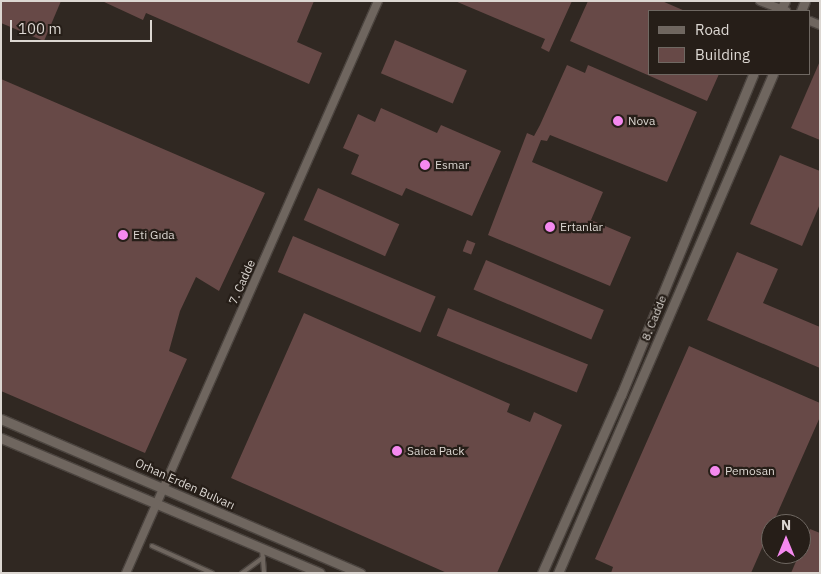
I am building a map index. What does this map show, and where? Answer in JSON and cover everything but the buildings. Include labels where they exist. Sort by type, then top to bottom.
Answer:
[{"type":"street","name":"7. Cadde","points":[[126,573],[162,487],[378,1]]},
{"type":"street","points":[[760,1],[783,8]]},
{"type":"street","name":"8. Cadde","points":[[542,573],[622,395],[753,75]]},
{"type":"street","name":"8. Cadde","points":[[558,573],[773,75]]},
{"type":"street","name":"Orhan Erden Bulvarı","points":[[1,419],[360,573]]},
{"type":"street","points":[[1,438],[156,503],[262,553],[320,573]]},
{"type":"lane","points":[[152,546],[212,573]]},
{"type":"lane","points":[[242,573],[262,553]]},
{"type":"lane","points":[[262,553],[264,573]]},
{"type":"place","name":"Nova","points":[[618,121]]},
{"type":"place","name":"Esmar","points":[[425,165]]},
{"type":"place","name":"Ertanlar","points":[[550,227]]},
{"type":"place","name":"Eti Gıda","points":[[123,235]]},
{"type":"place","name":"Saica Pack","points":[[397,451]]},
{"type":"place","name":"Pemosan","points":[[715,471]]}]
